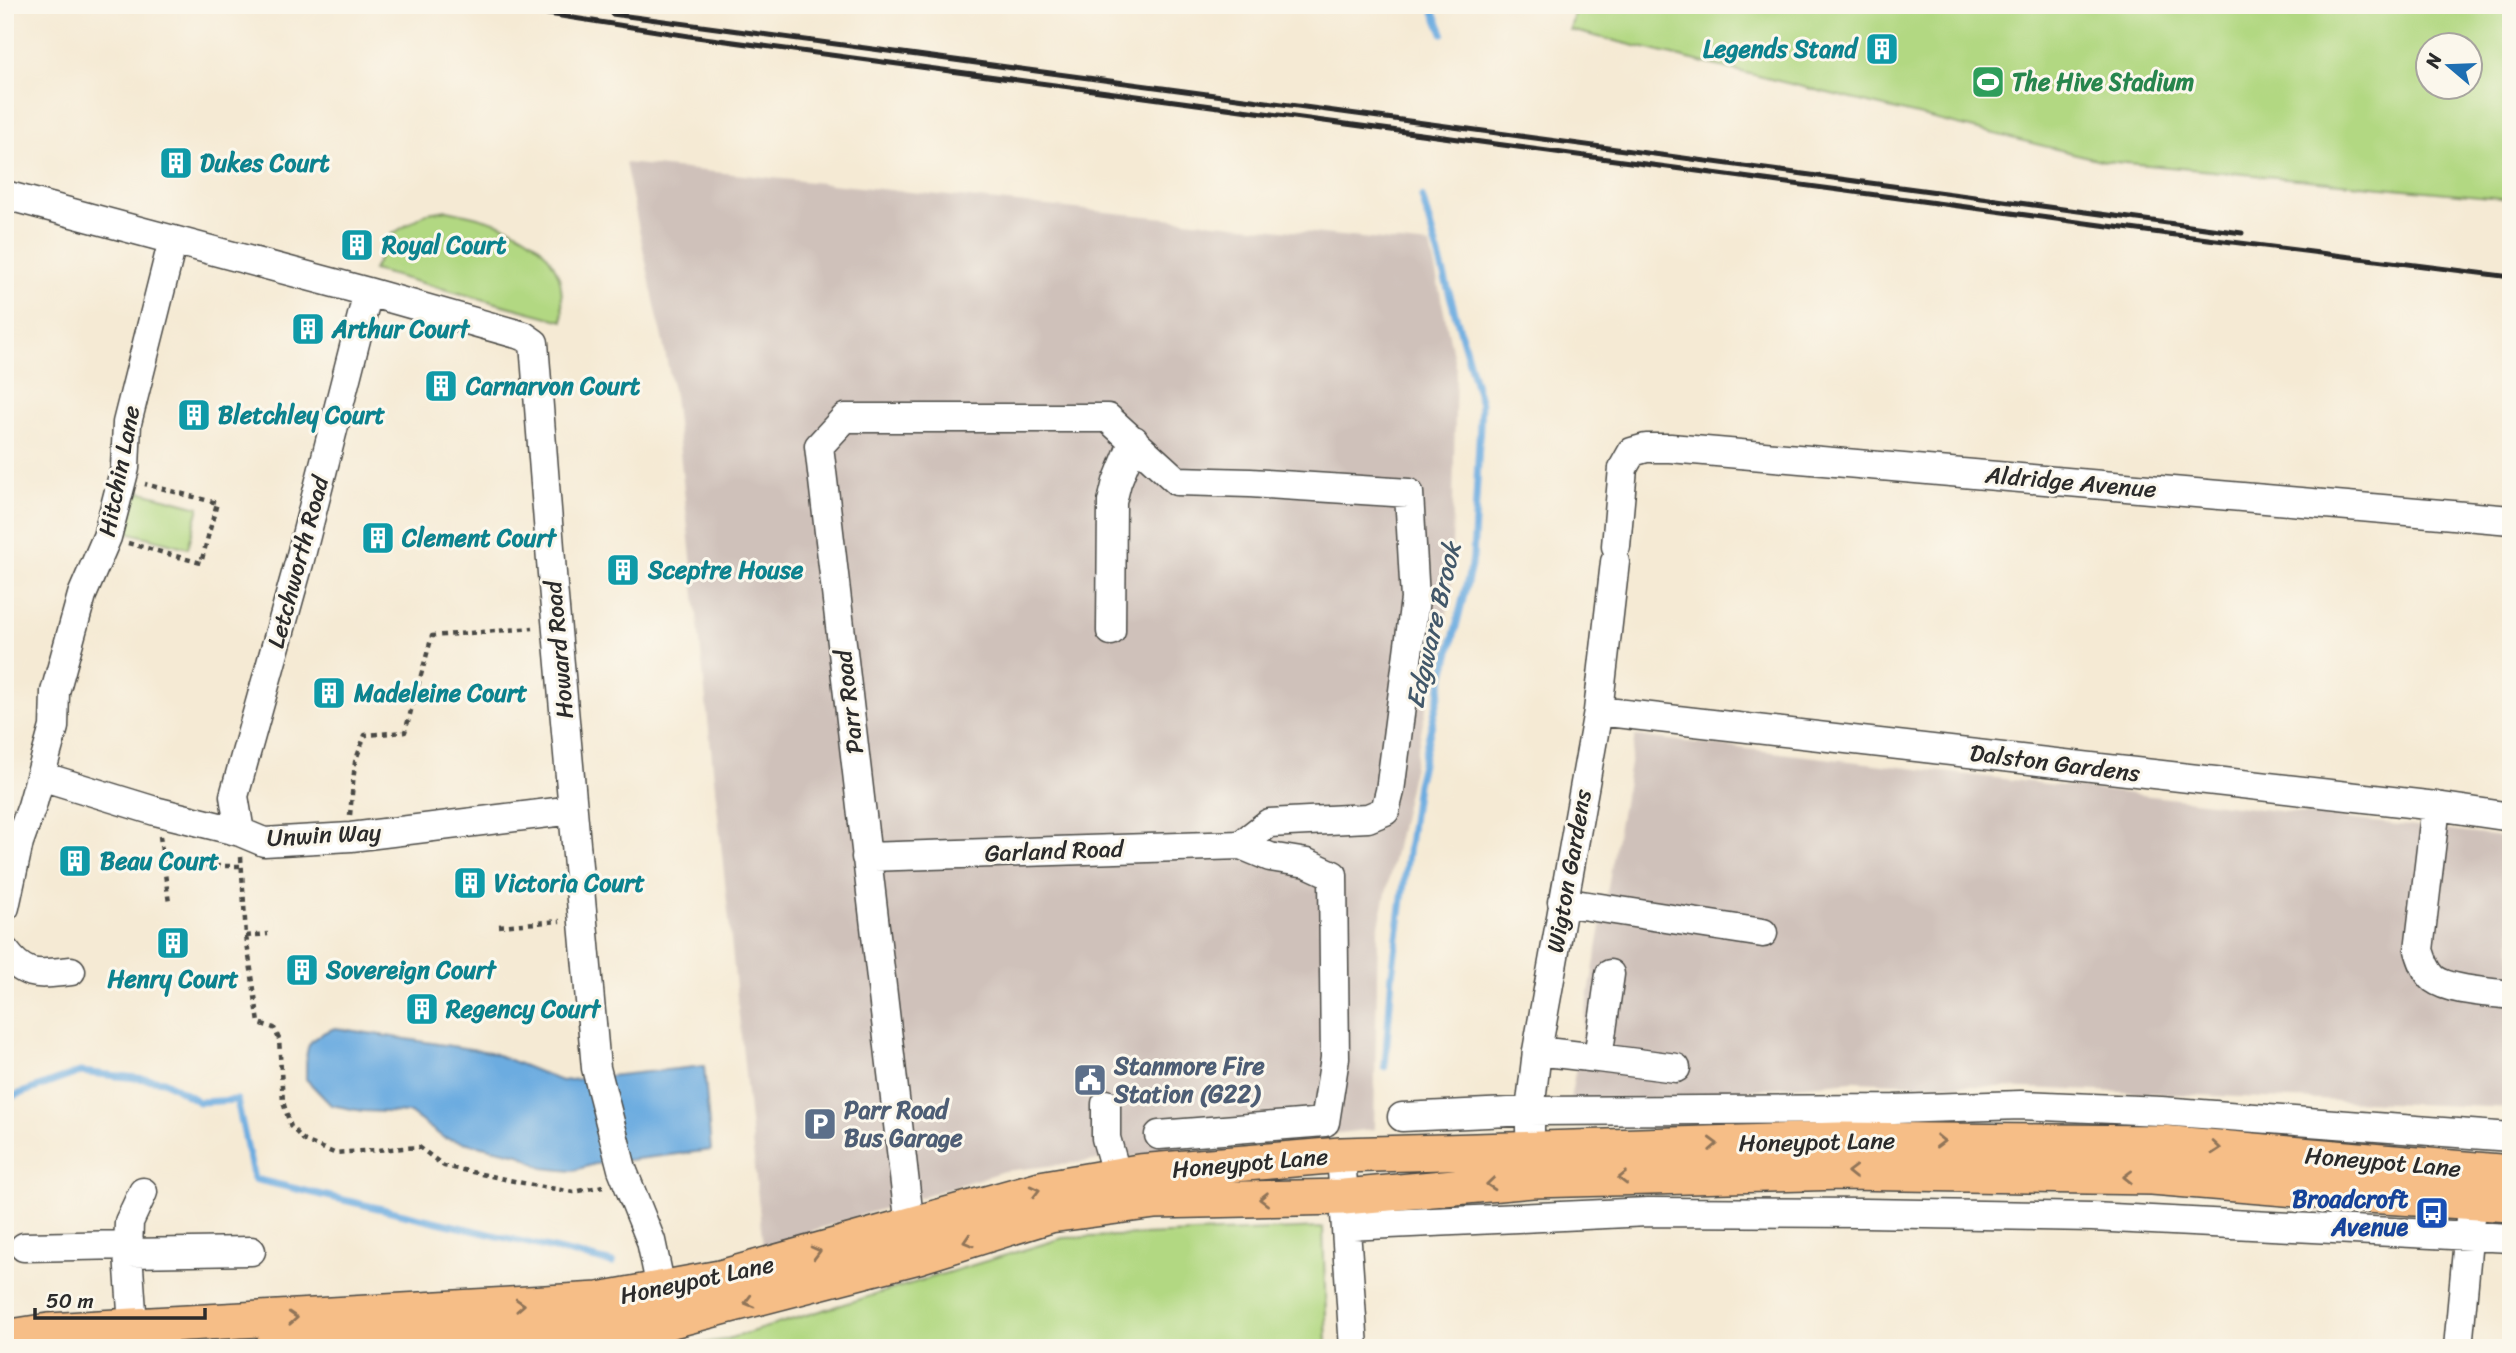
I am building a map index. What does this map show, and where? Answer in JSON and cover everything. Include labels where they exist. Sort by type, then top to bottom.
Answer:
[{"type":"main road","name":"Honeypot Lane","points":[[914,1241],[1040,1189],[1117,1176],[1346,1211],[1532,1165],[1839,1140],[2161,1127],[2511,1173]]},
{"type":"main road","name":"Honeypot Lane","points":[[294,1347],[538,1335],[665,1306],[720,1278],[1050,1215],[1166,1185],[1341,1156],[1532,1165],[2138,1177],[2470,1218],[2511,1204]]},
{"type":"main road","name":"Honeypot Lane","points":[[5,1338],[49,1340],[133,1326],[599,1300],[665,1306]]},
{"type":"street","points":[[5,195],[173,240]]},
{"type":"street","name":"Howard Road","points":[[173,240],[524,336],[534,344],[596,1068],[617,1176],[650,1241],[665,1306]]},
{"type":"street","name":"Hitchin Lane","points":[[5,907],[19,842],[54,727],[55,692],[82,595],[107,537],[122,478],[127,423],[173,240]]},
{"type":"street","name":"Letchworth Road","points":[[240,832],[234,796],[299,563],[368,292]]},
{"type":"street","name":"Parr Road","points":[[914,1241],[819,446],[845,418],[1108,418],[1134,440]]},
{"type":"street","points":[[1111,631],[1112,502],[1134,440],[1177,481],[1409,493],[1415,599],[1390,791],[1385,811],[1368,818],[1269,823],[1241,845],[1270,857],[1307,863],[1334,875],[1335,1058],[1325,1122],[1158,1123],[1166,1185]]},
{"type":"street","name":"Aldridge Avenue","points":[[1632,452],[1646,448],[1670,447],[2511,520]]},
{"type":"street","name":"Wigton Gardens","points":[[1532,1165],[1530,1111],[1537,1051],[1598,710],[1623,468],[1632,452]]},
{"type":"street","name":"Dalston Gardens","points":[[1598,710],[2436,806],[2511,817]]},
{"type":"street","name":"Unwin Way","points":[[41,776],[155,811],[240,832],[264,842],[351,837],[573,810]]},
{"type":"street","points":[[2436,806],[2419,950],[2425,966],[2434,979],[2449,986],[2511,995]]},
{"type":"street","name":"Garland Road","points":[[866,857],[1241,845]]},
{"type":"street","points":[[1562,902],[1763,933]]},
{"type":"street","points":[[5,951],[16,966],[37,975],[71,971]]},
{"type":"street","points":[[1598,1058],[1611,974]]},
{"type":"street","points":[[1537,1051],[1676,1068]]},
{"type":"street","points":[[1106,1104],[1106,1138],[1117,1176]]},
{"type":"street","points":[[1402,1117],[1530,1111],[1894,1109],[2021,1105],[2161,1127],[2511,1137]]},
{"type":"street","points":[[1341,1156],[1354,1348]]},
{"type":"street","points":[[133,1326],[129,1222],[143,1192]]},
{"type":"street","points":[[1346,1211],[2470,1218],[2511,1238]]},
{"type":"street","points":[[2458,1348],[2470,1218]]},
{"type":"street","points":[[24,1247],[251,1251]]},
{"type":"path","points":[[107,537],[201,562],[217,503],[122,478]]},
{"type":"path","points":[[351,837],[350,810],[355,762],[365,735],[405,732],[432,636],[557,626]]},
{"type":"path","points":[[155,811],[166,866],[169,903]]},
{"type":"path","points":[[240,832],[246,936],[259,1023],[274,1028],[279,1039],[283,1102],[292,1127],[305,1141],[334,1153],[419,1147],[444,1166],[574,1192],[617,1176]]},
{"type":"path","points":[[166,866],[241,866]]},
{"type":"path","points":[[499,926],[572,919]]},
{"type":"path","points":[[246,936],[268,934]]},
{"type":"shaded area","points":[[625,163],[1430,245],[1456,369],[1451,594],[1378,930],[1374,1129],[1004,1171],[763,1246],[674,395]]},
{"type":"shaded area","points":[[1635,736],[2511,838],[2511,1108],[1853,1081],[1569,1106]]},
{"type":"green space","points":[[1576,5],[2511,5],[2511,199],[2105,161],[1570,30]]},
{"type":"green space","points":[[447,210],[513,229],[541,248],[559,277],[563,321],[373,270],[392,234],[427,213]]},
{"type":"green space","points":[[138,491],[199,507],[188,548],[127,532]]},
{"type":"green space","points":[[1323,1228],[1327,1348],[663,1348],[724,1340],[1063,1238]]},
{"type":"water","points":[[335,1028],[490,1052],[561,1081],[704,1066],[711,1150],[595,1164],[572,1171],[543,1168],[519,1154],[444,1138],[410,1113],[362,1111],[331,1105],[306,1079],[306,1059],[308,1046],[312,1041]]},
{"type":"waterway","name":"Edgware Brook","points":[[1431,5],[1443,33]]},
{"type":"waterway","name":"Edgware Brook","points":[[1385,1067],[1392,975],[1417,784],[1473,558],[1481,404],[1422,197]]},
{"type":"waterway","points":[[5,1099],[80,1072],[164,1081],[199,1102],[237,1100],[254,1179],[613,1263]]},
{"type":"railway","points":[[491,5],[689,36],[2168,234],[2511,277]]},
{"type":"railway","points":[[612,14],[2242,233]]},
{"type":"place","name":"Legends Stand","points":[[1882,49]]},
{"type":"place","name":"The Hive Stadium","points":[[1988,82]]},
{"type":"place","name":"Dukes Court","points":[[176,163]]},
{"type":"place","name":"Royal Court","points":[[357,245]]},
{"type":"place","name":"Arthur Court","points":[[308,329]]},
{"type":"place","name":"Carnarvon Court","points":[[441,386]]},
{"type":"place","name":"Bletchley Court","points":[[194,415]]},
{"type":"place","name":"Clement Court","points":[[378,538]]},
{"type":"place","name":"Sceptre House","points":[[623,570]]},
{"type":"place","name":"Madeleine Court","points":[[329,693]]},
{"type":"place","name":"Beau Court","points":[[75,861]]},
{"type":"place","name":"Victoria Court","points":[[470,883]]},
{"type":"place","name":"Henry Court","points":[[173,943]]},
{"type":"place","name":"Sovereign Court","points":[[302,970]]},
{"type":"place","name":"Regency Court","points":[[422,1009]]},
{"type":"place","name":"Stanmore Fire Station (G22)","points":[[1090,1080]]},
{"type":"place","name":"Parr Road Bus Garage","points":[[820,1124]]},
{"type":"place","name":"Broadcroft Avenue","points":[[2432,1213]]}]
